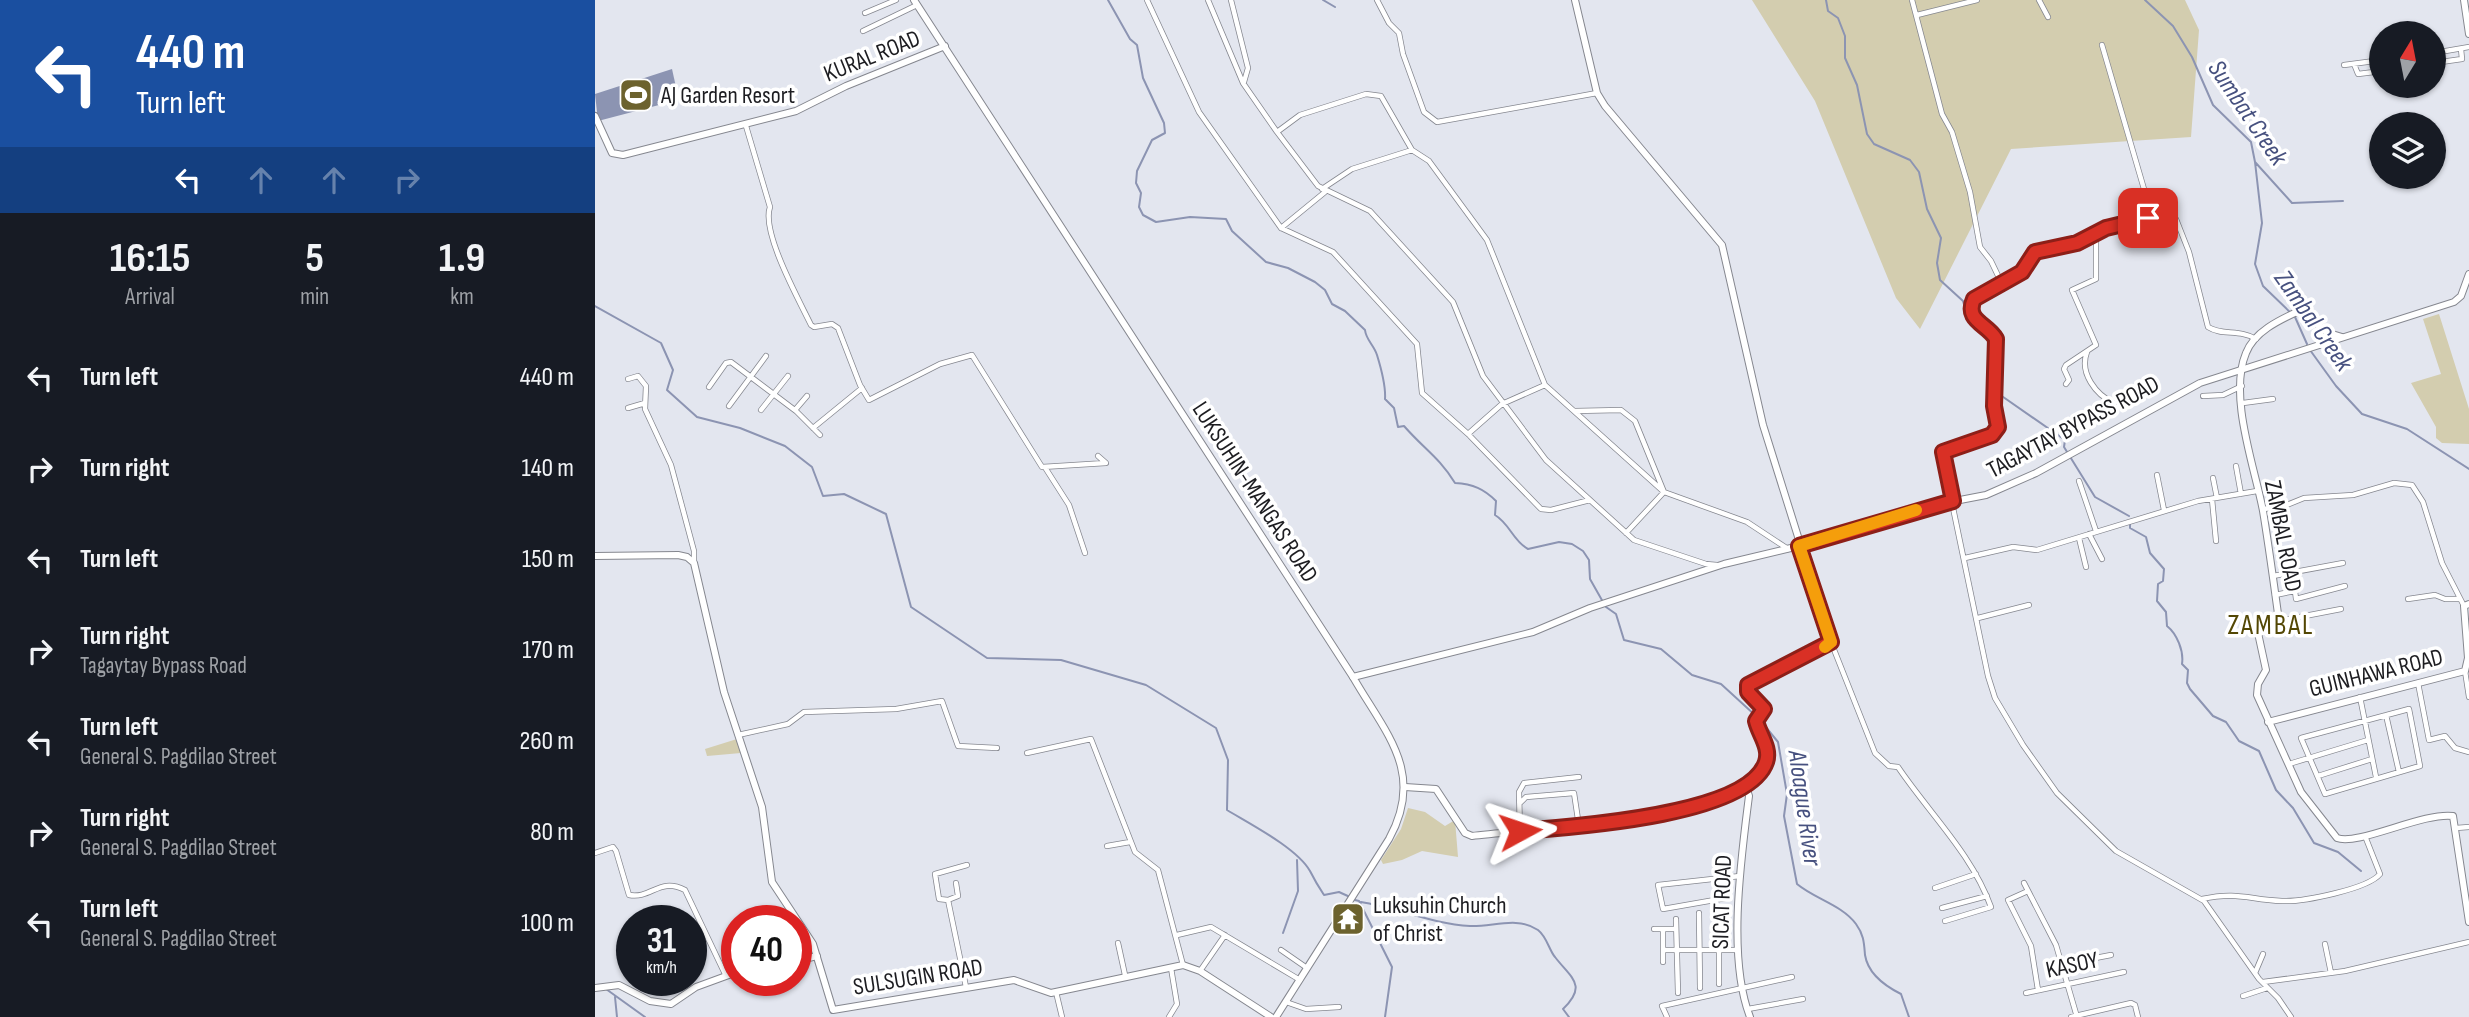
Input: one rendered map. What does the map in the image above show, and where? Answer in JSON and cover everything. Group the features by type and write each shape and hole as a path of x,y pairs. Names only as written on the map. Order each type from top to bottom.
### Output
{"street":[{"path":"865,13 896,0"},
{"path":"1147,0 1199,112 1280,228 1333,252 1412,338 1417,348 1422,393 1468,433 1543,510 1591,500"},
{"path":"1208,0 1244,83 1277,132 1324,191 1370,211 1453,302 1483,376 1546,460 1626,533 1641,543 1706,564 1724,564"},
{"path":"1231,0 1248,68 1244,83"},
{"path":"1377,0 1389,23 1399,33 1403,54 1424,111 1437,122 1447,123 1496,109 1597,93"},
{"path":"1575,0 1597,93 1722,245 1763,425 1799,546 1831,642 1875,753 1889,766 1898,766 1976,874 1987,896 1991,907 1945,921"},
{"path":"1912,0 1944,120 1952,132 1971,192 1980,247 1991,261 2002,284"},
{"path":"1917,15 1977,0"},
{"path":"2039,0 2048,17"},
{"path":"2464,0 2469,34"},
{"path":"863,31 916,2"},
{"name":"LUKSUHIN-MANGAS ROAD","path":"916,2 1353,677 1393,741 1400,759 1405,787 1396,826 1286,1002 1273,1017"},
{"path":"2102,45 2144,189 2148,218"},
{"name":"KURAL ROAD","path":"595,116 615,155 746,126 806,108 833,92 945,46"},
{"path":"2447,51 2469,47"},
{"path":"2447,61 2462,59 2461,49"},
{"path":"2344,65 2369,62"},
{"path":"2354,64 2358,74 2369,73"},
{"path":"1277,132 1300,115 1375,94 1381,96 1412,150 1429,161 1487,240 1545,385 1664,492 1747,522 1788,549"},
{"path":"746,126 770,207 768,217 782,262 811,325 814,327 832,324 838,328 862,388 872,400 940,364 972,355 1042,467 1047,469 1106,463 1098,456"},
{"path":"1280,228 1352,169 1412,150"},
{"path":"2291,1017 2281,1000 2255,974 2201,899 2116,851 2057,793 2023,745 1995,698 1988,676 1943,452 1997,430 1994,395 1995,335 1974,318 1971,306 1974,299 2024,271 2035,252 2077,243 2095,232 2148,218 2176,219 2210,329 2242,331 2256,339 2292,314 2301,311 2334,335 2348,336"},
{"path":"2066,384 2069,380 2065,367 2096,344 2072,289 2096,279 2095,232"},
{"path":"2460,298 2469,274"},
{"path":"2460,298 2469,294"},
{"name":"TAGAYTAY BYPASS ROAD","path":"1353,677 1533,632 1590,608 1724,564 1788,549 1996,491 2196,384 2451,304 2460,298"},
{"name":"ZAMBAL ROAD","path":"2256,339 2246,353 2242,386 2246,449 2263,509 2279,621 2258,632 2266,670 2258,684 2257,695 2268,722 2301,792 2334,836 2343,841 2382,829 2447,815 2454,818 2456,828"},
{"path":"2087,352 2084,361 2088,378 2102,397 2114,403"},
{"path":"729,406 766,356"},
{"path":"709,387 728,361 795,410 820,435"},
{"path":"628,379 638,376 646,386 645,408 671,464 694,551 694,563"},
{"path":"761,410 788,376"},
{"path":"1468,433 1502,404 1545,385"},
{"path":"2203,396 2223,395 2242,386"},
{"path":"813,428 862,388"},
{"path":"795,410 807,396"},
{"path":"2243,403 2273,399"},
{"path":"628,408 645,402"},
{"path":"1574,411 1625,411 1635,421 1664,492"},
{"path":"2236,466 2241,494"},
{"path":"1047,469 1069,505 1085,553"},
{"path":"2157,475 2164,510"},
{"path":"2213,478 2216,541"},
{"path":"2079,481 2096,531"},
{"path":"2263,509 2281,507 2304,498 2353,495 2394,483 2412,485 2423,502 2437,549 2459,599 2466,605"},
{"path":"1965,558 2013,547 2033,551 2164,510 2257,491"},
{"path":"1626,533 1664,492"},
{"path":"2089,534 2102,559"},
{"path":"2079,538 2086,567"},
{"path":"595,556 678,555 687,556 694,563"},
{"name":"SULSUGIN ROAD","path":"694,563 724,692 762,807 772,882 800,921 817,956 827,1000 833,1010 1014,980 1022,981 1045,993 1056,992"},
{"path":"2272,576 2343,563"},
{"path":"2275,594 2295,591 2296,599 2345,586"},
{"path":"2409,599 2435,595 2449,600 2459,599"},
{"path":"1978,618 2029,605"},
{"name":"GUINHAWA ROAD","path":"2268,722 2465,671 2468,659 2466,605"},
{"path":"2279,621 2341,609"},
{"path":"1405,787 1438,791 1468,835 1579,826 1665,813 1746,787 1763,768 1767,756 1756,721 1764,711 1763,705 1748,692 1748,685 1831,642"},
{"path":"2465,671 2469,697"},
{"path":"2418,682 2429,740 2445,736 2455,748 2469,752"},
{"path":"2359,697 2376,777"},
{"path":"738,735 787,724 804,712 896,709 942,701 958,746 997,748"},
{"path":"2409,709 2420,766 2325,794 2301,738 2386,715 2409,709"},
{"path":"2386,715 2399,772"},
{"path":"1027,753 1091,738 1130,842 1139,857 1158,870 1183,965"},
{"path":"2289,764 2368,740"},
{"path":"2318,776 2372,759"},
{"path":"1520,831 1520,787 1528,780 1579,777"},
{"name":"SICAT ROAD","path":"1746,787 1749,796 1740,876 1739,950 1741,987 1750,1017"},
{"path":"1519,803 1526,797 1574,793 1579,826"},
{"path":"2469,827 2456,828 2469,922"},
{"path":"2201,899 2230,893 2272,901 2299,901 2361,884 2380,874 2365,836"},
{"path":"1107,846 1130,842"},
{"path":"595,853 613,847 629,895 635,896 666,884 685,890 721,966"},
{"path":"956,883 958,896 939,900 935,874 967,865"},
{"path":"1934,888 1976,874"},
{"path":"1724,877 1726,898 1663,909 1658,884 1724,877 1740,876"},
{"path":"2024,883 2064,964 2075,1017 2134,1004 2138,1017"},
{"path":"2028,891 2008,900 2031,946 2038,989"},
{"path":"1942,908 1987,896"},
{"path":"948,900 966,988"},
{"path":"1719,909 1719,984"},
{"path":"1699,914 1700,988"},
{"path":"1676,919 1678,993"},
{"path":"1177,935 1211,927 1300,980"},
{"path":"1654,929 1676,929"},
{"path":"1663,929 1663,962"},
{"path":"1200,971 1225,935"},
{"path":"1118,943 1125,975"},
{"path":"2262,982 2331,973 2469,943"},
{"path":"2325,944 2331,973"},
{"path":"1281,950 1307,968"},
{"path":"1663,950 1739,950"},
{"path":"2255,974 2263,954"},
{"path":"2064,964 2111,955"},
{"path":"812,957 817,956"},
{"path":"1062,1017 1056,992 1125,975 1183,965 1200,971 1273,1017"},
{"path":"1169,1017 1177,1004 1171,967"},
{"name":"KASOY","path":"2026,993 2124,972"},
{"path":"599,988 619,985 650,1001 671,1004 696,987 721,976"},
{"path":"1667,1017 1663,1006 1792,977"},
{"path":"2243,996 2267,988"},
{"path":"1747,1009 1803,999"},
{"path":"1286,1002 1306,1009 1339,1007"},
{"path":"2105,1009 2108,1017"},
{"path":"827,1017 833,1010"}],"shaded area":[{"path":"1752,0 2185,0 2199,30 2191,137 2011,149 1920,329 1896,298 1815,101"},
{"path":"2439,314 2469,409 2469,444 2442,443 2436,438 2436,427 2411,383 2441,374 2423,319"},
{"path":"737,739 741,753 707,756 705,749"},
{"path":"1408,808 1425,812 1445,826 1455,820 1458,857 1422,851 1402,860 1383,864 1381,860 1401,829"}],"water":[{"name":"AJ Garden Resort","path":"672,69 678,96 659,105 598,121 595,94"}],"waterway":[{"name":"Aloague River","path":"1108,0 1130,39 1137,45 1143,78 1164,123 1165,133 1152,140 1137,171 1136,183 1141,193 1139,207 1143,215 1156,222 1190,217 1226,219 1232,231 1266,262 1288,268 1325,290 1332,304 1345,311 1365,330 1377,355 1385,399 1394,408 1398,427 1404,426 1455,483 1478,488 1496,501 1495,515 1523,546 1528,549 1559,542 1572,544 1583,551 1589,560 1590,579 1603,602"},
{"path":"1323,0 1335,7"},
{"path":"1826,0 1828,11 1838,18 1845,36 1845,58 1857,85 1867,134 1874,144 1910,160 1919,172 1927,209 1941,238 1937,263 1940,280 1963,301 1968,318 1990,339 1989,386 1992,388"},
{"name":"Sumbat Creek","path":"2145,0 2173,26 2192,57 2213,105 2251,142 2255,162 2292,203 2343,201"},
{"name":"Zambal Creek","path":"2255,162 2262,223 2255,264 2263,286 2295,317 2307,344"},
{"path":"595,306 661,343 673,370 667,390 697,417 740,428 785,446 812,467 823,496 844,494 886,514 911,607 987,658 1061,660 1146,685 1216,728 1228,760 1227,810 1295,854 1304,862 1324,895 1339,892 1350,897"},
{"name":"Zambal Creek","path":"2310,350 2336,386 2362,414 2407,429 2469,469"},
{"path":"1996,392 2065,440 2064,447 2095,497 2129,516"},
{"path":"2130,523 2130,528 2146,537 2150,553 2164,569 2163,581 2158,584 2157,601 2166,612 2167,626 2179,643 2182,664 2188,670 2187,683 2190,689 2213,716 2226,722 2239,741 2259,751 2276,790 2293,808 2314,843 2338,852 2361,871"},
{"name":"Aloague River","path":"1606,607 1616,614 1624,640 1661,649 1692,675 1721,684 1756,716"},
{"name":"Aloague River","path":"1760,720 1778,742 1787,794 1784,816 1797,884 1836,907 1856,924 1862,935 1865,955 1873,974 1901,994 1909,1017"},
{"path":"1283,933 1298,891 1297,860"},
{"path":"1355,900 1359,901 1392,967 1385,1017"},
{"path":"1361,902 1456,925 1513,923 1538,930 1574,982 1575,994 1563,1009 1569,1017"},
{"path":"606,989 645,1017"},
{"path":"615,997 617,1017"}],"slow traffic":[{"path":"1825,647 1831,642 1799,546 1916,510"}],"place":[{"name":"AJ Garden Resort","path":"636,95"},
{"name":"Luksuhin Church of Christ","path":"1348,919"}],"district":[{"name":"ZAMBAL","path":"2271,625"}],"route":[{"path":"1520,831 1653,816 1746,787 1763,768 1767,756 1756,721 1764,711 1763,705 1752,698 1748,685 1831,642 1799,546 1927,506 1953,501 1946,478 1943,452 1992,435 1998,427 1994,411 1996,339 1971,313 1974,299 2022,272 2031,254 2037,251 2070,246 2106,228 2148,218"}]}
